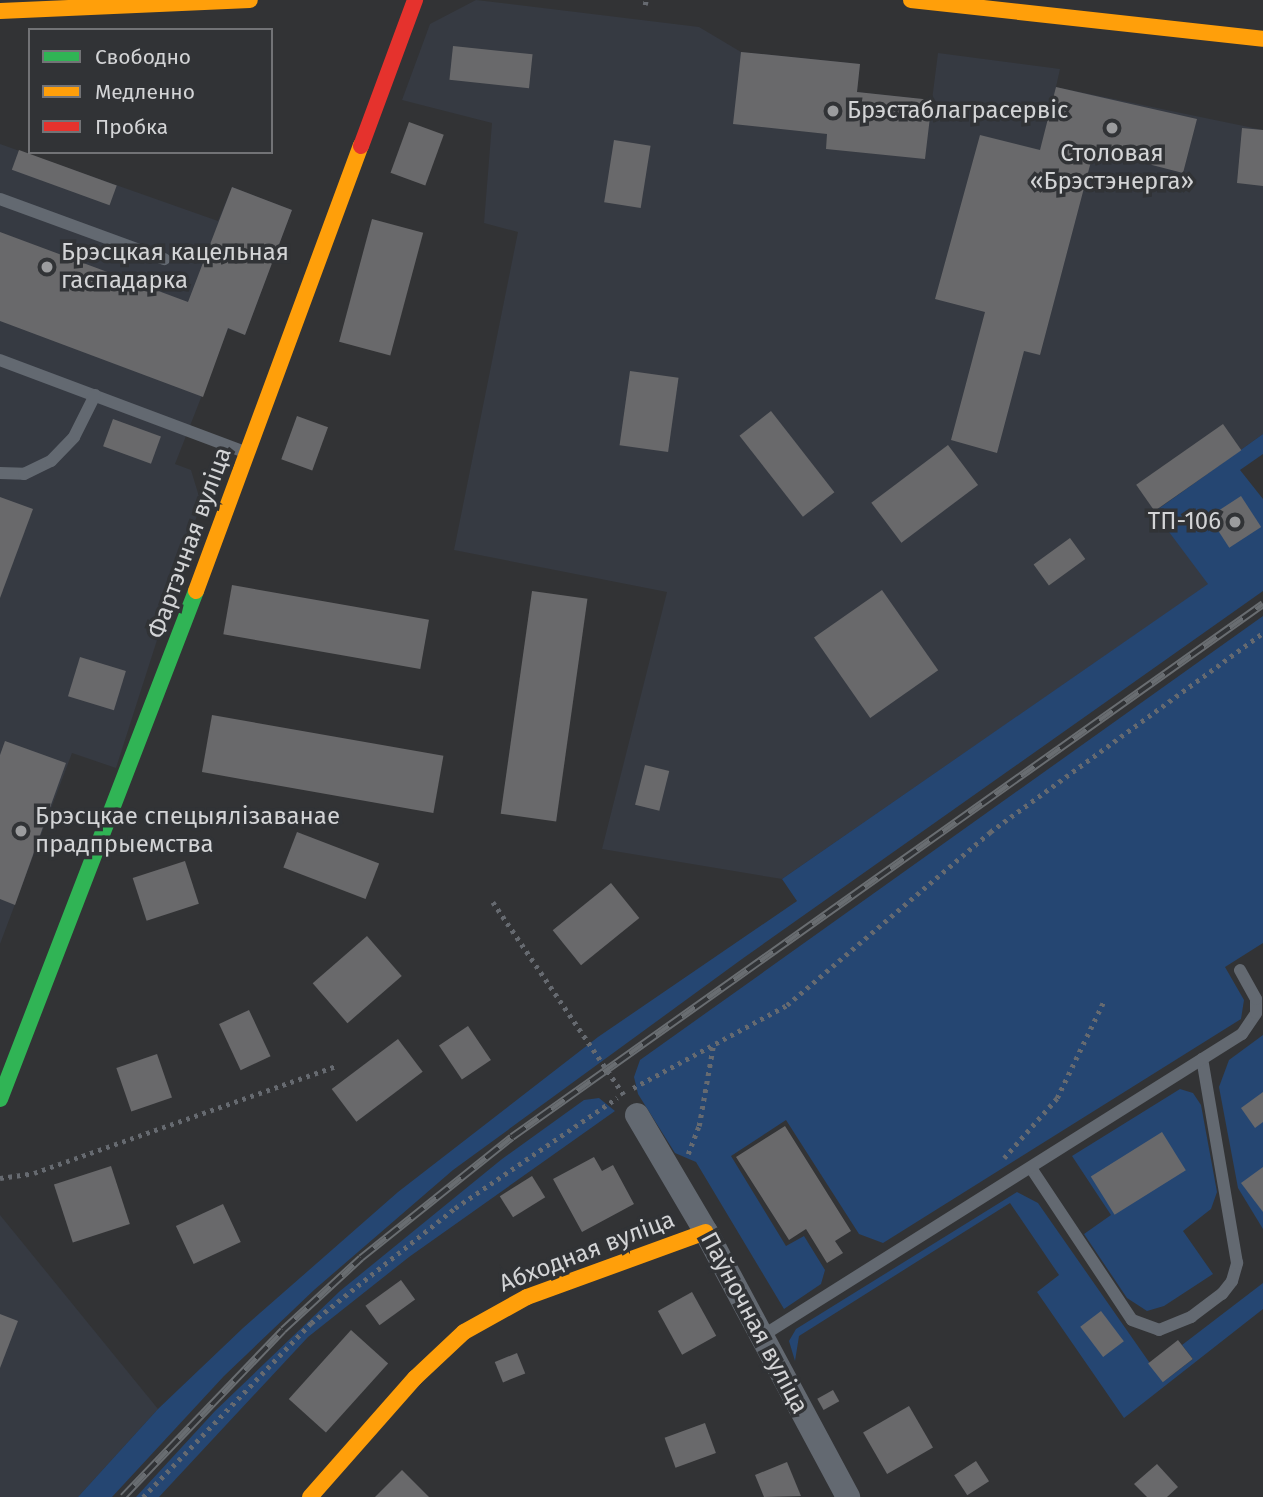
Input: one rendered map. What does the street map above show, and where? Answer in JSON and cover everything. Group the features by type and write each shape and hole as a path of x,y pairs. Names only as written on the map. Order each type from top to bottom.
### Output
{"street":[{"path":"0,11 250,0"},
{"name":"Фартэчная вуліца","path":"0,1099 247,454 415,0"},
{"path":"911,0 1263,39"},
{"name":"Паўночная вуліца","path":"637,1115 706,1232 848,1497"},
{"name":"Абходная вуліца","path":"310,1497 415,1378 474,1325 527,1297 706,1232"}],"lane":[{"path":"0,200 164,259"},
{"path":"0,360 247,454"},
{"path":"0,473 24,474 51,461 74,437 95,395"},
{"path":"761,1336 1031,1168 1252,1024 1256,999 1240,970"},
{"path":"1031,1168 1132,1320 1158,1330 1191,1317 1222,1294 1232,1281 1237,1263 1202,1059"}],"path":[{"path":"143,1497 301,1333 376,1269 537,1149 623,1093 758,1025 807,990 990,832 1263,633"},
{"path":"493,902 637,1115"},
{"path":"997,1166 1057,1098 1103,1003"},
{"path":"673,1176 694,1141 714,1046"},
{"path":"0,1178 34,1173 336,1066"}],"shaded area":[{"path":"476,0 699,27 741,52 860,64 857,92 932,100 938,53 1060,69 1056,87 1263,130 1263,434 1154,512 1209,584 782,879 602,849 667,592 454,550 518,232 484,223 492,123 402,100 430,24"},
{"name":"Брэсцкая кацельная гаспадарка","path":"0,144 218,221 232,187 292,210 245,335 228,329 175,464 191,470 201,503 116,768 72,753 0,944"},
{"path":"1263,434 1263,454 1240,470 1263,499 1263,591 742,959 453,1170 314,1290 224,1376 112,1497 78,1497 158,1409 243,1328 398,1192 598,1037 797,901 782,879 1208,584 1154,512"},
{"path":"1263,616 1263,943 1225,967 1244,1000 1241,1019 883,1243 859,1234 786,1120 731,1156 786,1246 804,1236 825,1270 821,1284 784,1309 696,1162 675,1153 638,1094 634,1077 640,1060"},
{"path":"1263,1035 1263,1229 1238,1188 1219,1087 1229,1060"},
{"path":"1180,1089 1193,1093 1201,1105 1217,1192 1211,1209 1183,1231 1213,1274 1164,1306 1147,1311 1127,1298 1084,1234 1111,1215 1072,1156"},
{"path":"599,1098 615,1111 409,1257 308,1337 159,1497 136,1497 215,1411 340,1291 502,1159 584,1100"},
{"path":"1017,1192 1038,1203 1163,1382 1193,1359 1182,1345 1263,1283 1263,1309 1124,1418 1037,1292 1059,1275 1010,1203 799,1336 795,1361 789,1341 796,1329"},
{"path":"0,1215 158,1409 78,1497 0,1497"}],"building":[{"path":"453,46 533,54 529,88 449,80"},
{"name":"Брэстаблаграсервіс","path":"741,52 860,64 857,92 932,100 925,159 826,149 827,134 733,124"},
{"path":"1056,87 1197,119 1183,173 1094,150 1040,355 1024,351 997,453 951,440 985,312 935,299 980,135 1040,150"},
{"path":"409,122 444,135 425,185 391,173"},
{"path":"1242,128 1263,130 1263,186 1237,183"},
{"path":"614,140 651,146 641,208 604,202"},
{"path":"19,150 117,186 110,205 12,170"},
{"name":"Брэсцкая кацельная гаспадарка","path":"232,187 292,210 245,335 228,328 203,397 0,321 0,232 188,302"},
{"path":"372,219 423,233 390,355 339,342"},
{"path":"630,371 679,378 668,452 620,445"},
{"path":"771,411 834,492 803,517 739,436"},
{"path":"297,416 328,427 312,471 281,459"},
{"path":"113,419 161,436 151,464 103,446"},
{"path":"1223,424 1241,450 1155,511 1136,485"},
{"path":"948,445 978,485 901,543 871,503"},
{"name":"ТП-106","path":"1241,496 1261,527 1229,548 1209,517"},
{"path":"0,497 33,509 0,598"},
{"path":"1070,538 1085,559 1049,585 1034,564"},
{"path":"232,585 429,620 420,669 223,634"},
{"path":"882,590 938,670 870,718 814,638"},
{"path":"532,591 587,599 556,822 501,814"},
{"path":"80,657 126,671 114,710 68,696"},
{"path":"212,715 443,756 433,813 202,772"},
{"name":"Брэсцкае спецыялізаванае прадпрыемства","path":"5,741 66,763 15,905 0,899 0,755"},
{"path":"645,765 669,771 659,811 635,805"},
{"path":"297,832 379,864 366,899 283,867"},
{"path":"185,861 199,904 147,921 133,878"},
{"path":"611,883 639,918 581,965 553,930"},
{"path":"367,936 402,976 347,1023 313,983"},
{"path":"249,1010 271,1056 241,1070 219,1024"},
{"path":"468,1026 491,1060 462,1080 439,1046"},
{"path":"398,1039 423,1072 356,1122 332,1089"},
{"path":"157,1054 172,1097 131,1111 116,1068"},
{"path":"1263,1092 1263,1122 1255,1128 1241,1108"},
{"path":"785,1126 851,1231 835,1241 843,1253 827,1263 806,1229 789,1240 736,1157"},
{"path":"1162,1132 1186,1170 1115,1215 1091,1177"},
{"path":"594,1157 602,1171 613,1165 634,1204 582,1232 553,1179"},
{"path":"111,1166 130,1224 73,1243 54,1185"},
{"path":"1263,1167 1263,1212 1241,1183"},
{"path":"532,1176 545,1197 513,1217 500,1196"},
{"path":"223,1204 241,1242 194,1264 176,1226"},
{"path":"401,1280 415,1299 380,1325 365,1306"},
{"path":"692,1292 716,1336 682,1355 658,1311"},
{"path":"1101,1311 1124,1341 1103,1357 1080,1327"},
{"path":"0,1314 18,1321 0,1368"},
{"path":"351,1330 388,1363 326,1433 289,1399"},
{"path":"1178,1340 1193,1359 1163,1382 1148,1363"},
{"path":"517,1353 525,1373 503,1382 495,1362"},
{"path":"833,1390 839,1401 824,1410 817,1399"},
{"path":"909,1406 933,1448 887,1474 863,1432"},
{"path":"705,1423 716,1453 676,1468 665,1438"},
{"path":"976,1461 989,1481 967,1495 954,1475"},
{"path":"787,1462 801,1496 764,1497 755,1475"},
{"path":"1157,1464 1178,1487 1167,1497 1147,1497 1134,1484"},
{"path":"402,1470 429,1497 375,1497"}],"railway":[{"path":"123,1497 283,1330 361,1258 512,1137 1263,604"}],"traffic: fast":[{"path":"0,1099 196,591"}],"traffic: slow":[{"path":"0,11 250,0"},
{"path":"911,0 1263,39"},
{"path":"196,591 361,146"},
{"path":"310,1497 415,1378 464,1332 527,1297 706,1232"}],"traffic: jam":[{"path":"361,146 415,0"}],"place":[{"name":"Брэстаблаграсервіс","path":"833,111"},
{"name":"Столовая «Брэстэнерга»","path":"1112,128"},
{"name":"Брэсцкая кацельная гаспадарка","path":"47,267"},
{"name":"ТП-106","path":"1235,522"},
{"name":"Брэсцкае спецыялізаванае прадпрыемства","path":"21,831"}]}
